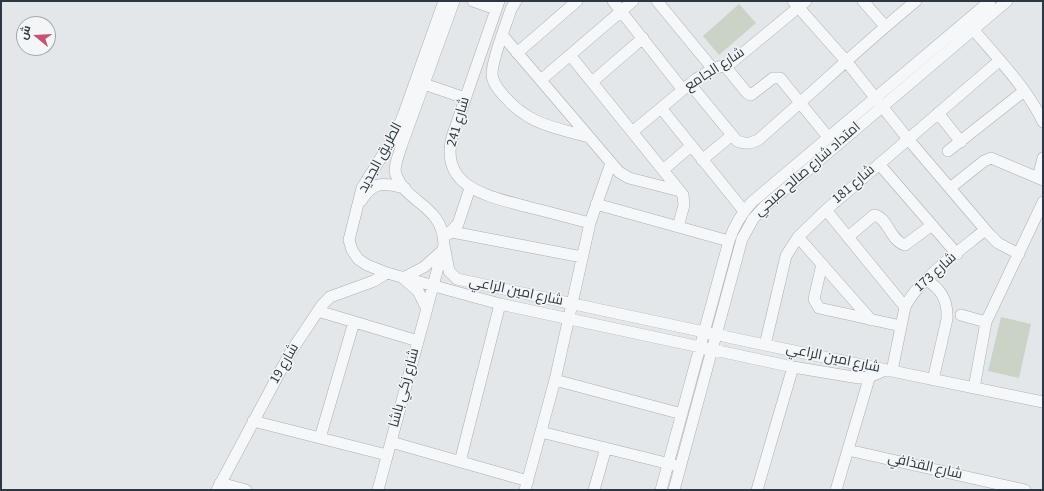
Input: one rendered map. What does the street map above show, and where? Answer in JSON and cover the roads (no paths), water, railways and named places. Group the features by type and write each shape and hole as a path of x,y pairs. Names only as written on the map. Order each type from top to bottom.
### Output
{"street":[{"name":"الطريق الجديد","path":"433,286 387,273 367,265 358,259 352,250 350,240 355,212 362,188 394,137 403,116 444,1"},
{"name":"الطريق الجديد","path":"446,241 438,220 405,188 396,175 395,169 401,148 454,1"},
{"path":"473,1 497,5"},
{"path":"516,1 511,9 492,75 497,87 515,108 534,121 589,137"},
{"path":"517,53 577,1"},
{"path":"613,1 686,87 737,141 744,144 758,140 885,26 916,1"},
{"path":"541,80 633,1"},
{"path":"657,1 713,69"},
{"path":"863,1 885,26"},
{"name":"امتداد شارع صالح صبحي","path":"661,490 729,241 735,225 744,211 752,202 874,97 990,1"},
{"name":"امتداد شارع صالح صبحي","path":"674,490 742,238 752,219 764,207 1006,1"},
{"path":"799,3 908,139 985,230 998,242 1019,254"},
{"name":"شارع الجامع","path":"632,132 686,87 713,69 725,66 799,3"},
{"name":"شارع 241","path":"497,5 452,137 450,154 454,170 470,188 486,196 590,223"},
{"path":"973,29 1024,91 1038,111 1043,122"},
{"path":"503,36 619,172 629,178 680,191"},
{"path":"592,82 643,38"},
{"path":"570,55 683,195 684,205 678,227"},
{"name":"شارع 181","path":"765,345 786,256 798,237 826,210 999,61"},
{"path":"725,66 749,95 753,95 773,78 778,77 828,137"},
{"path":"424,84 465,98"},
{"path":"948,151 1024,91"},
{"path":"661,108 744,211"},
{"path":"938,113 961,142"},
{"path":"702,160 732,135"},
{"path":"663,170 691,146"},
{"path":"950,188 984,161 991,158 1040,179 1043,158"},
{"path":"391,442 460,462 526,486 555,380 590,223 611,163"},
{"path":"879,164 957,254"},
{"path":"355,212 371,188 378,184 387,184 405,188"},
{"path":"427,309 418,291 403,278 424,267 446,241 458,224 470,188"},
{"path":"974,388 986,322 1043,202"},
{"path":"596,204 729,241"},
{"path":"826,210 905,307"},
{"path":"848,237 874,215 880,217 899,243 905,245 932,225"},
{"name":"شارع 173","path":"889,371 905,307 914,291 985,230"},
{"path":"798,237 871,320"},
{"path":"446,241 582,257"},
{"path":"433,286 446,241"},
{"name":"شارع امين الراعي","path":"446,241 449,271 457,279 765,345 870,372"},
{"path":"822,264 814,294 815,304 824,309 901,326"},
{"name":"شارع 19","path":"219,486 290,353 318,311 330,297 374,281 387,273"},
{"path":"926,280 941,292 948,310 933,380"},
{"name":"شارع امين الراعي","path":"433,286 500,304 793,367 847,376 870,372 889,371"},
{"name":"شارع زكي باشا","path":"378,490 433,286"},
{"path":"460,462 500,304"},
{"path":"318,311 418,341"},
{"path":"961,315 986,322"},
{"path":"320,438 354,322"},
{"path":"757,490 793,367"},
{"path":"889,371 1043,402"},
{"path":"836,490 870,372"},
{"path":"555,380 682,414"},
{"path":"253,421 387,455"},
{"path":"541,432 680,467"},
{"path":"594,490 606,448"},
{"name":"شارع القذافي","path":"848,450 1025,490"},
{"path":"219,486 246,490"}]}
